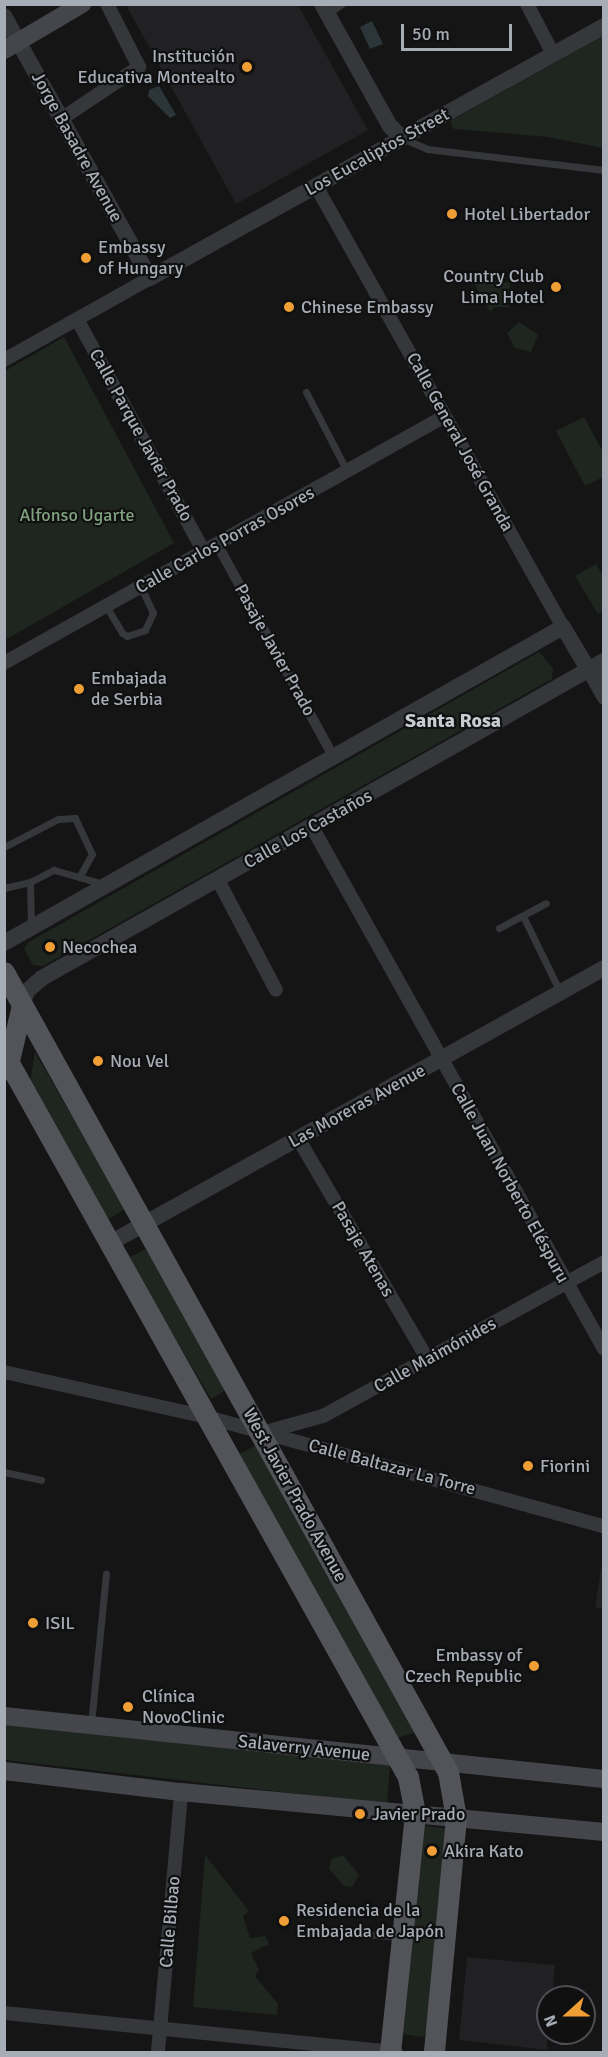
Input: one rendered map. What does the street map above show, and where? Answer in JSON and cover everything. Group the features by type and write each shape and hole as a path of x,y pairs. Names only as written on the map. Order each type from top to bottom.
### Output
{"main road":[{"path":"12,46 82,4"},
{"name":"West Javier Prado Avenue","path":"4,972 445,1763 454,1791 456,1818 435,2052"},
{"path":"6,1064 22,1005"},
{"name":"West Javier Prado Avenue","path":"6,1064 110,1243 399,1758 411,1786 415,1814"},
{"name":"Salaverry Avenue","path":"4,1716 603,1779"},
{"path":"4,1771 181,1792 603,1832"},
{"path":"390,2052 415,1814"}],"street":[{"path":"61,119 139,67 107,4"},
{"path":"527,4 554,54"},
{"path":"324,9 387,120 402,138"},
{"name":"Jorge Basadre Avenue","path":"4,16 12,46 61,119 150,278"},
{"name":"Los Eucaliptos Street","path":"150,278 603,26"},
{"name":"Calle General José Granda","path":"316,186 563,627 596,672 603,698"},
{"path":"4,360 150,278"},
{"name":"Calle Parque Javier Prado","path":"77,319 204,552"},
{"name":"Calle Carlos Porras Osores","path":"4,663 445,416"},
{"name":"Pasaje Javier Prado","path":"217,544 333,756"},
{"path":"4,943 563,627"},
{"name":"Calle Los Castaños","path":"22,1005 27,991 42,978 596,672 603,661"},
{"name":"Calle Juan Norberto Eléspuru","path":"312,827 603,1349"},
{"path":"218,880 276,990"},
{"name":"Las Moreras Avenue","path":"110,1243 299,1140 603,968"},
{"name":"Pasaje Atenas","path":"299,1140 427,1358"},
{"name":"Calle Maimónides","path":"260,1433 323,1416 603,1262"},
{"name":"Calle Baltazar La Torre","path":"4,1372 207,1417 603,1526"},
{"name":"Calle Bilbao","path":"158,2052 181,1792"},
{"path":"4,2013 397,2052"}],"lane":[{"path":"324,9 342,4"},
{"path":"402,138 427,149 603,170"},
{"path":"306,392 347,471"},
{"path":"106,606 122,633 127,636 145,630 153,613 141,587"},
{"path":"4,847 58,819 75,818 92,854 79,877"},
{"path":"4,888 30,882 54,870 106,885"},
{"path":"30,882 31,928"},
{"path":"499,928 546,903"},
{"path":"523,916 560,992"},
{"path":"4,1472 41,1480"},
{"path":"91,1726 105,1574"},
{"path":"342,1932 402,1938"}],"shaded area":[{"name":"Institución Educativa Montealto","path":"126,5 298,5 368,130 236,204"},
{"path":"372,21 383,44 370,49 360,27"},
{"path":"159,86 176,115 170,118 148,96 149,90"},
{"path":"603,1556 603,1609 595,1607"},
{"path":"467,1957 555,1965 553,1985 536,1985 536,2045 547,2045 547,2050 459,2040"}],"green space":[{"path":"603,36 603,148 548,137 454,129 450,121"},
{"path":"479,278 510,283 509,307 495,307 490,312 473,281"},
{"path":"519,322 538,335 531,352 515,348 507,333"},
{"name":"Alfonso Ugarte","path":"64,337 174,543 5,640 5,371"},
{"path":"584,417 604,454 603,477 585,486 556,431"},
{"path":"596,564 604,577 603,610 598,614 575,576"},
{"path":"539,652 553,668 552,679 43,966 33,965 24,948 29,942"},
{"path":"35,1052 125,1209 104,1222 30,1082"},
{"path":"146,1249 229,1388 211,1399 128,1258"},
{"path":"257,1445 417,1732 397,1738 239,1454"},
{"path":"5,1723 390,1765 387,1804 5,1760"},
{"path":"417,1825 449,1829 431,2030 422,2037 403,2034 398,2027"},
{"path":"205,1855 249,1911 243,1916 250,1938 265,1936 269,1944 251,1953 259,1970 255,1976 278,2004 277,2015 193,2007"},
{"path":"343,1855 359,1875 352,1887 344,1886 329,1869 331,1859"}],"place":[{"name":"Institución Educativa Montealto","path":"247,67"},
{"name":"Hotel Libertador","path":"452,214"},
{"name":"Embassy of Hungary","path":"86,258"},
{"name":"Country Club Lima Hotel","path":"556,287"},
{"name":"Chinese Embassy","path":"289,307"},
{"name":"Embajada de Serbia","path":"79,689"},
{"name":"Necochea","path":"50,947"},
{"name":"Nou Vel","path":"98,1061"},
{"name":"Fiorini","path":"528,1466"},
{"name":"ISIL","path":"33,1623"},
{"name":"Embassy of Czech Republic","path":"534,1666"},
{"name":"Clínica NovoClinic","path":"128,1707"},
{"name":"Javier Prado","path":"360,1814"},
{"name":"Akira Kato","path":"432,1851"},
{"name":"Residencia de la Embajada de Japón","path":"284,1921"}],"district":[{"name":"Santa Rosa","path":"453,720"}]}
